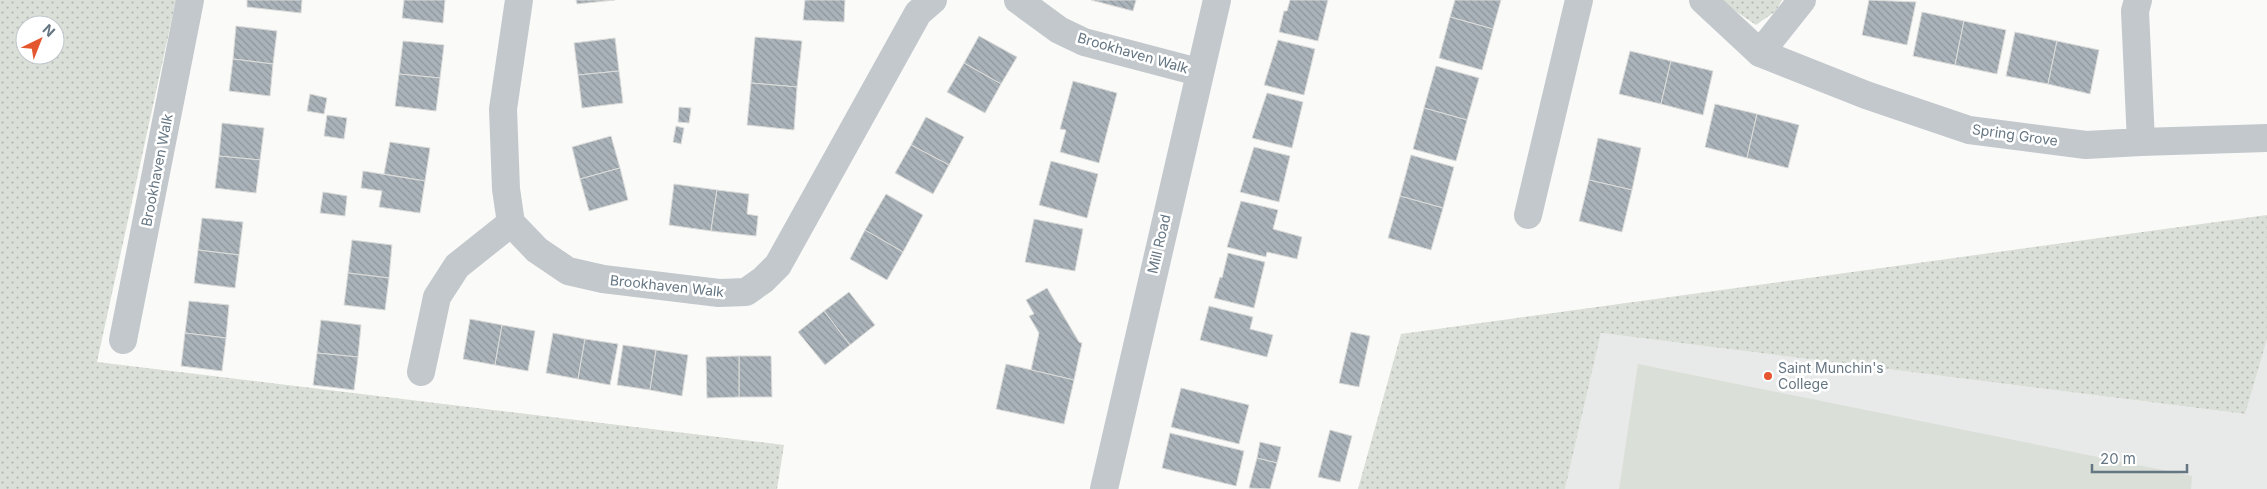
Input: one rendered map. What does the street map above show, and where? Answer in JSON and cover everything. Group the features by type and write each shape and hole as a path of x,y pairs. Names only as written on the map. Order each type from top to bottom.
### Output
{"street":[{"name":"Brookhaven Walk","path":"123,340 190,0"},
{"path":"421,372 436,297 457,266 511,222 506,189 503,108 519,0"},
{"name":"Brookhaven Walk","path":"511,222 537,250 568,271 602,279 710,292 746,292 763,280 778,265 918,13 932,0"},
{"name":"Brookhaven Walk","path":"1018,0 1059,30 1084,42 1198,72"},
{"name":"Mill Road","path":"1104,489 1198,72 1217,0"},
{"path":"1528,215 1579,0"},
{"name":"Spring Grove","path":"1703,0 1760,53 1866,95 1969,130 2086,145 2267,138"},
{"path":"1760,53 1802,0"},
{"path":"2138,0 2135,11 2141,142"}],"shaded area":[{"path":"0,0 176,0 97,362 784,445 777,489 0,489"},
{"path":"1719,0 1782,0 1776,11 1756,25"},
{"path":"2267,215 2267,339 2245,414 1601,333 1565,489 1358,489 1401,334"},
{"name":"Saint Munchin's College","path":"1601,333 2244,414 2267,339 2267,489 1565,489"},
{"path":"1638,364 2192,476 2191,489 1619,489"}],"building":[{"path":"247,0 302,0 301,13 247,7"},
{"path":"404,0 445,0 443,23 402,18"},
{"path":"576,0 615,0 577,4"},
{"path":"805,0 845,0 844,22 803,20"},
{"path":"1091,0 1136,0 1133,11"},
{"path":"1290,0 1328,0 1318,41 1279,32 1284,11 1287,11"},
{"path":"1455,0 1501,0 1493,29 1450,17"},
{"path":"1869,0 1916,2 1907,45 1862,35"},
{"path":"1922,12 1964,21 1955,65 1913,56"},
{"path":"1450,17 1493,29 1482,70 1439,58"},
{"path":"1964,21 2006,30 1997,74 1955,65"},
{"path":"236,26 277,31 273,64 233,59"},
{"path":"2015,32 2057,41 2048,84 2006,76"},
{"path":"979,36 1017,57 1001,84 964,63"},
{"path":"755,37 802,41 797,87 751,83"},
{"path":"615,38 619,71 578,75 574,43"},
{"path":"1278,40 1315,49 1304,95 1264,85"},
{"path":"403,41 444,45 440,78 399,74"},
{"path":"2057,41 2099,50 2090,94 2048,84"},
{"path":"1630,51 1671,61 1661,104 1619,94"},
{"path":"233,59 273,64 270,96 229,91"},
{"path":"1671,61 1713,71 1703,115 1661,104"},
{"path":"964,63 1001,84 985,113 947,92"},
{"path":"1436,66 1479,78 1467,120 1424,108"},
{"path":"619,71 623,103 582,108 578,75"},
{"path":"399,74 440,78 436,111 395,106"},
{"path":"1073,81 1117,93 1099,163 1060,152 1066,130 1060,129"},
{"path":"751,83 797,87 794,130 747,125"},
{"path":"1267,93 1303,102 1292,148 1252,138"},
{"path":"310,94 327,98 324,114 307,111"},
{"path":"1715,104 1757,114 1747,158 1705,147"},
{"path":"679,107 691,108 689,123 678,122"},
{"path":"1424,108 1467,120 1456,161 1413,149"},
{"path":"1757,114 1799,125 1788,168 1747,158"},
{"path":"327,115 347,118 344,139 324,136"},
{"path":"926,117 964,137 949,165 911,145"},
{"path":"222,123 264,128 260,160 219,156"},
{"path":"676,126 684,128 681,144 673,142"},
{"path":"611,136 620,168 580,179 572,147"},
{"path":"1598,138 1641,148 1632,190 1589,180"},
{"path":"390,142 430,148 425,181 384,174"},
{"path":"911,145 949,165 933,194 895,173"},
{"path":"1254,147 1290,156 1279,202 1240,192"},
{"path":"1411,155 1454,167 1443,208 1400,196"},
{"path":"219,156 260,160 256,193 215,188"},
{"path":"1051,161 1098,174 1087,218 1039,205"},
{"path":"620,168 628,200 589,211 580,179"},
{"path":"363,171 425,181 420,213 379,207 382,191 361,188"},
{"path":"1589,180 1632,190 1622,232 1579,221"},
{"path":"674,184 717,190 711,231 669,225"},
{"path":"717,190 749,194 747,214 758,216 756,236 711,231"},
{"path":"323,192 347,196 345,216 320,213"},
{"path":"886,194 923,215 903,252 865,230"},
{"path":"1400,196 1443,208 1431,250 1388,238"},
{"path":"1241,201 1278,210 1273,229 1302,237 1297,259 1267,252 1266,257 1227,247"},
{"path":"202,218 243,222 239,255 198,250"},
{"path":"1034,219 1083,229 1075,271 1025,262"},
{"path":"865,230 903,252 887,280 850,259"},
{"path":"352,240 392,245 389,278 348,273"},
{"path":"198,250 239,255 235,288 194,283"},
{"path":"1228,253 1265,262 1254,308 1214,298 1220,277 1222,278"},
{"path":"348,273 389,278 385,310 344,305"},
{"path":"1047,288 1079,342 1082,343 1074,380 1031,370 1039,333 1029,316 1034,314 1026,300"},
{"path":"849,292 875,325 850,345 824,311"},
{"path":"189,301 229,305 226,338 185,333"},
{"path":"1209,306 1253,317 1250,329 1273,335 1267,357 1200,340"},
{"path":"824,311 850,345 825,365 798,332"},
{"path":"470,319 502,325 495,365 463,359"},
{"path":"321,320 361,325 358,357 317,353"},
{"path":"502,325 535,331 528,371 495,365"},
{"path":"1351,332 1370,336 1359,387 1339,383"},
{"path":"185,333 226,338 222,371 181,366"},
{"path":"553,333 585,339 578,379 546,373"},
{"path":"585,339 618,344 610,385 578,379"},
{"path":"623,345 656,350 650,390 617,385"},
{"path":"656,350 688,355 682,396 650,390"},
{"path":"317,353 358,357 354,390 313,385"},
{"path":"739,356 771,356 772,397 739,397"},
{"path":"739,356 739,397 707,398 706,357"},
{"path":"1006,364 1074,380 1064,424 996,409"},
{"path":"1181,388 1249,405 1239,444 1171,427"},
{"path":"1330,430 1352,436 1340,482 1318,477"},
{"path":"1170,433 1244,451 1236,486 1162,468"},
{"path":"1260,442 1281,447 1277,463 1257,458"},
{"path":"1257,458 1277,463 1270,489 1249,488"}],"place":[{"name":"Saint Munchin's College","path":"1768,376"}]}
